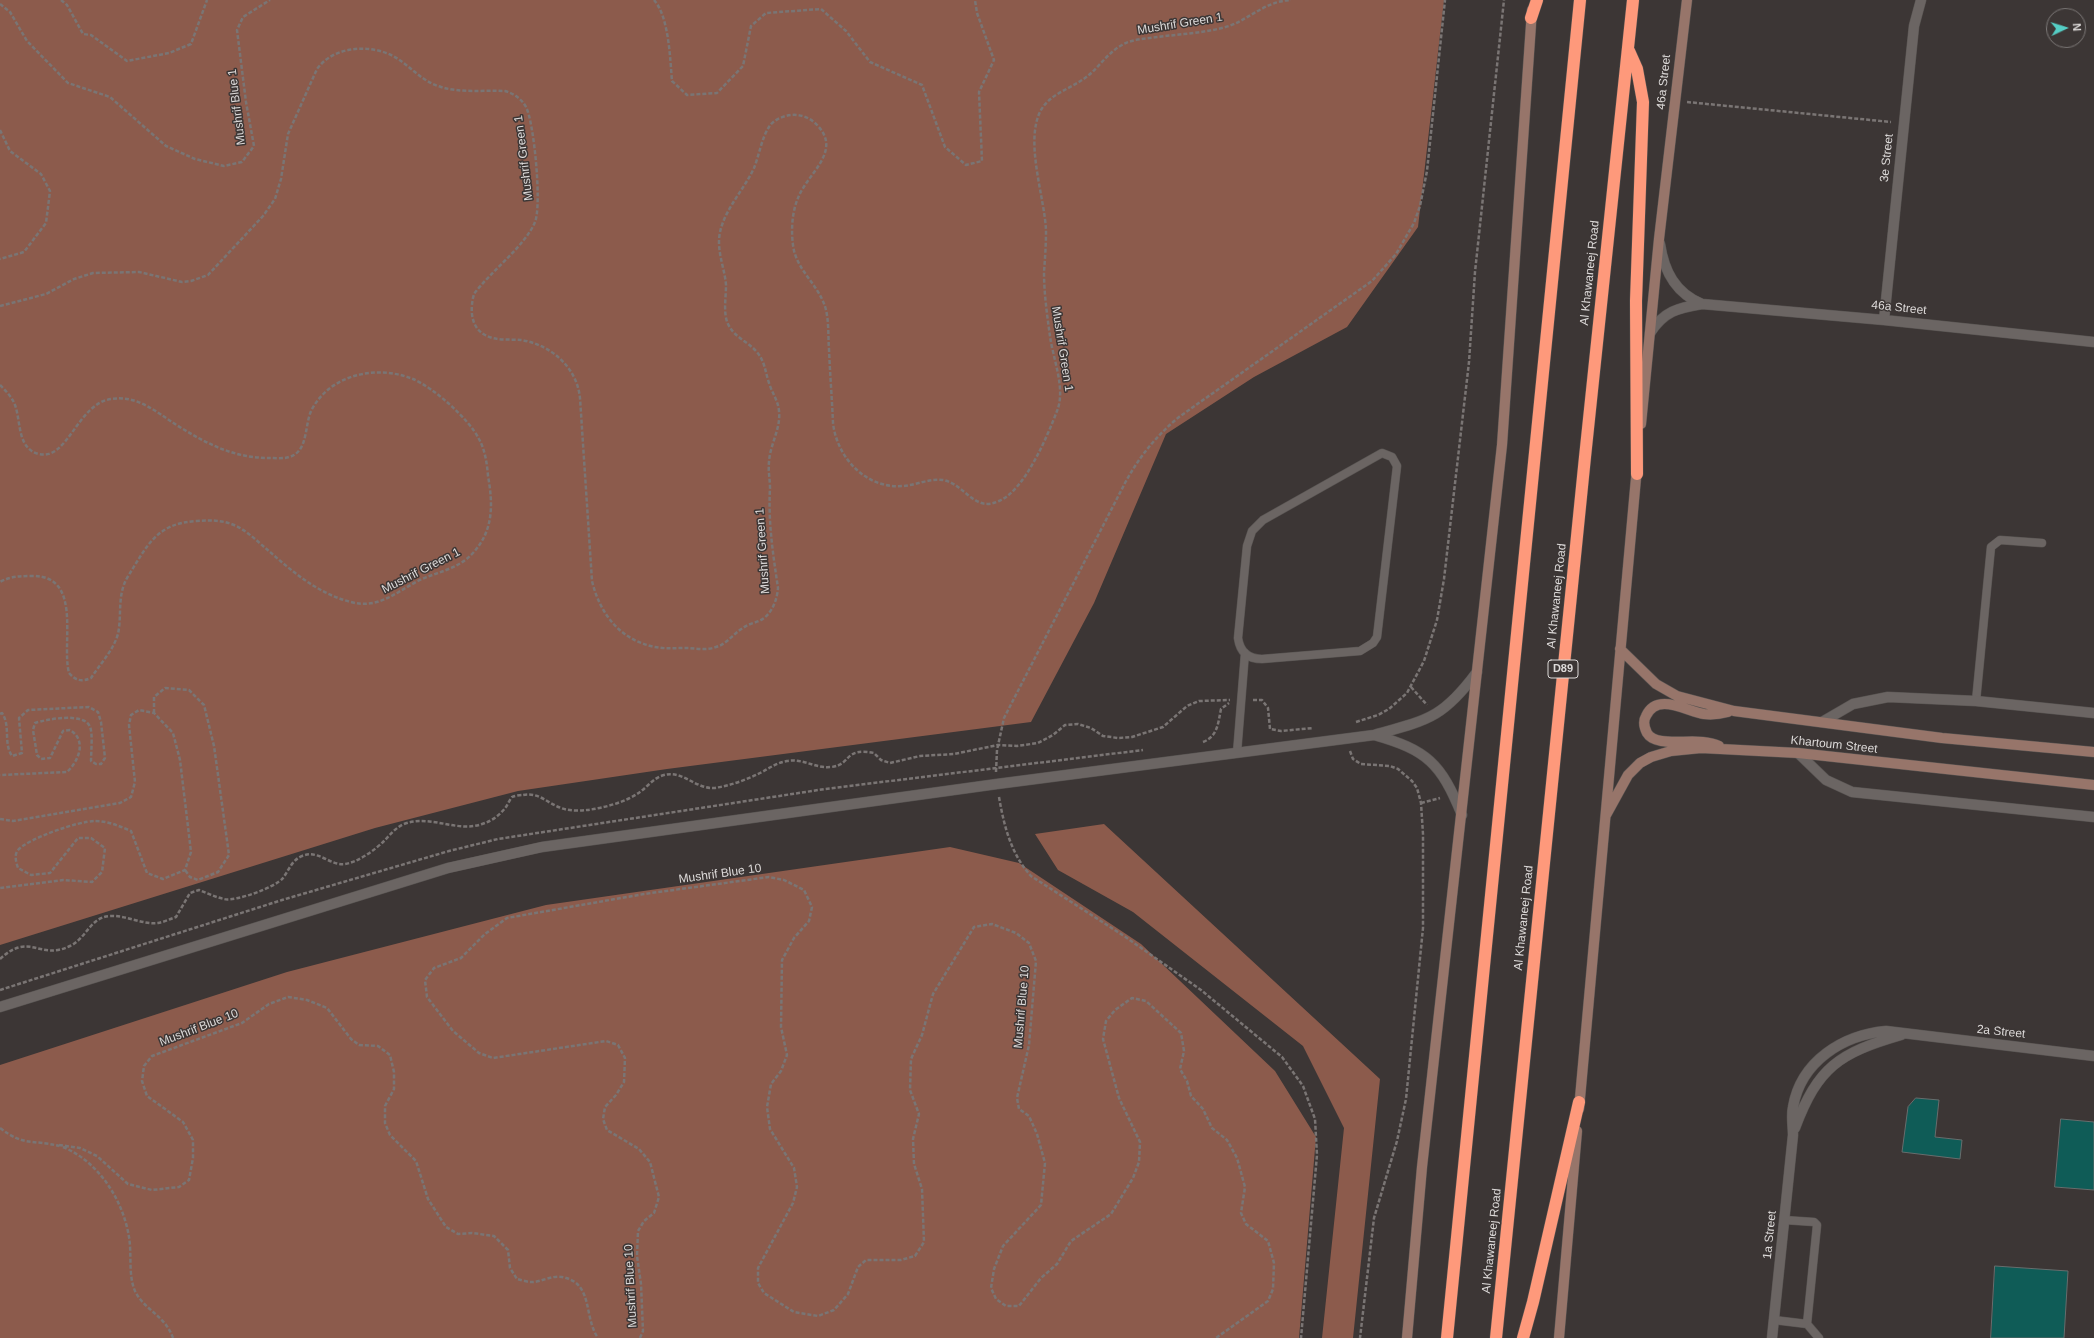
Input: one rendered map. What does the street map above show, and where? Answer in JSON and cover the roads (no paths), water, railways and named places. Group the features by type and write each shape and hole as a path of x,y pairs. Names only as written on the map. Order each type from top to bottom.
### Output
{"highway":[{"path":"1531,18 1537,0"},
{"path":"1447,1338 1580,0"},
{"name":"Al Khawaneej Road","path":"1496,1338 1633,0"},
{"path":"1628,50 1637,69 1643,102 1636,301 1637,474"},
{"path":"1523,1338 1533,1302 1579,1102"}],"street":[{"path":"1407,1338 1422,1167 1462,815 1508,385 1533,0"},
{"name":"46a Street","path":"1558,1338 1604,818 1650,333 1686,0"},
{"name":"3e Street","path":"1884,320 1914,26 1921,0"},
{"name":"46a Street","path":"1659,239 1664,262 1675,284 1688,297 1702,304"},
{"name":"46a Street","path":"1650,333 1659,320 1669,313 1683,307 1702,304 1884,320 2094,342"},
{"name":"Khartoum Street","path":"1620,649 1656,684 1677,696 1734,711 1978,742 2094,752"},
{"path":"0,1007 448,868 510,853 573,842 997,784 1374,735 1423,721 1436,715 1456,699 1477,672"},
{"path":"1822,722 1848,706 1870,699 1888,697 1976,701 2094,713"},
{"path":"1726,750 1705,741 1659,742 1647,734 1644,727 1644,720 1652,707 1658,704 1667,704 1705,714 1734,711"},
{"path":"1374,735 1406,745 1426,757 1442,774 1448,783 1462,815"},
{"name":"Khartoum Street","path":"1604,818 1628,775 1640,763 1650,757 1671,751 1701,748 1798,753 2094,785"},
{"path":"1798,753 1826,780 1852,792 2094,817"},
{"name":"2a Street","path":"1816,1061 1839,1044 1854,1037 1886,1032 2094,1056"},
{"name":"2a Street","path":"1827,1071 1836,1062 1858,1048 1905,1034"},
{"name":"1a Street","path":"1772,1338 1793,1135 1792,1108 1797,1092 1816,1061"},
{"name":"1a Street","path":"1793,1135 1811,1092 1827,1071"}],"lane":[{"path":"1237,753 1245,653 1238,638 1247,546 1252,531 1263,520 1376,455 1387,454 1392,457 1397,466 1397,472 1379,630 1373,643 1360,650 1262,659 1256,659 1245,653"},
{"path":"1976,701 1992,547 2000,540 2042,543"},
{"path":"1784,1220 1814,1222 1817,1225 1806,1324"},
{"path":"1774,1320 1806,1324 1819,1338"}]}
